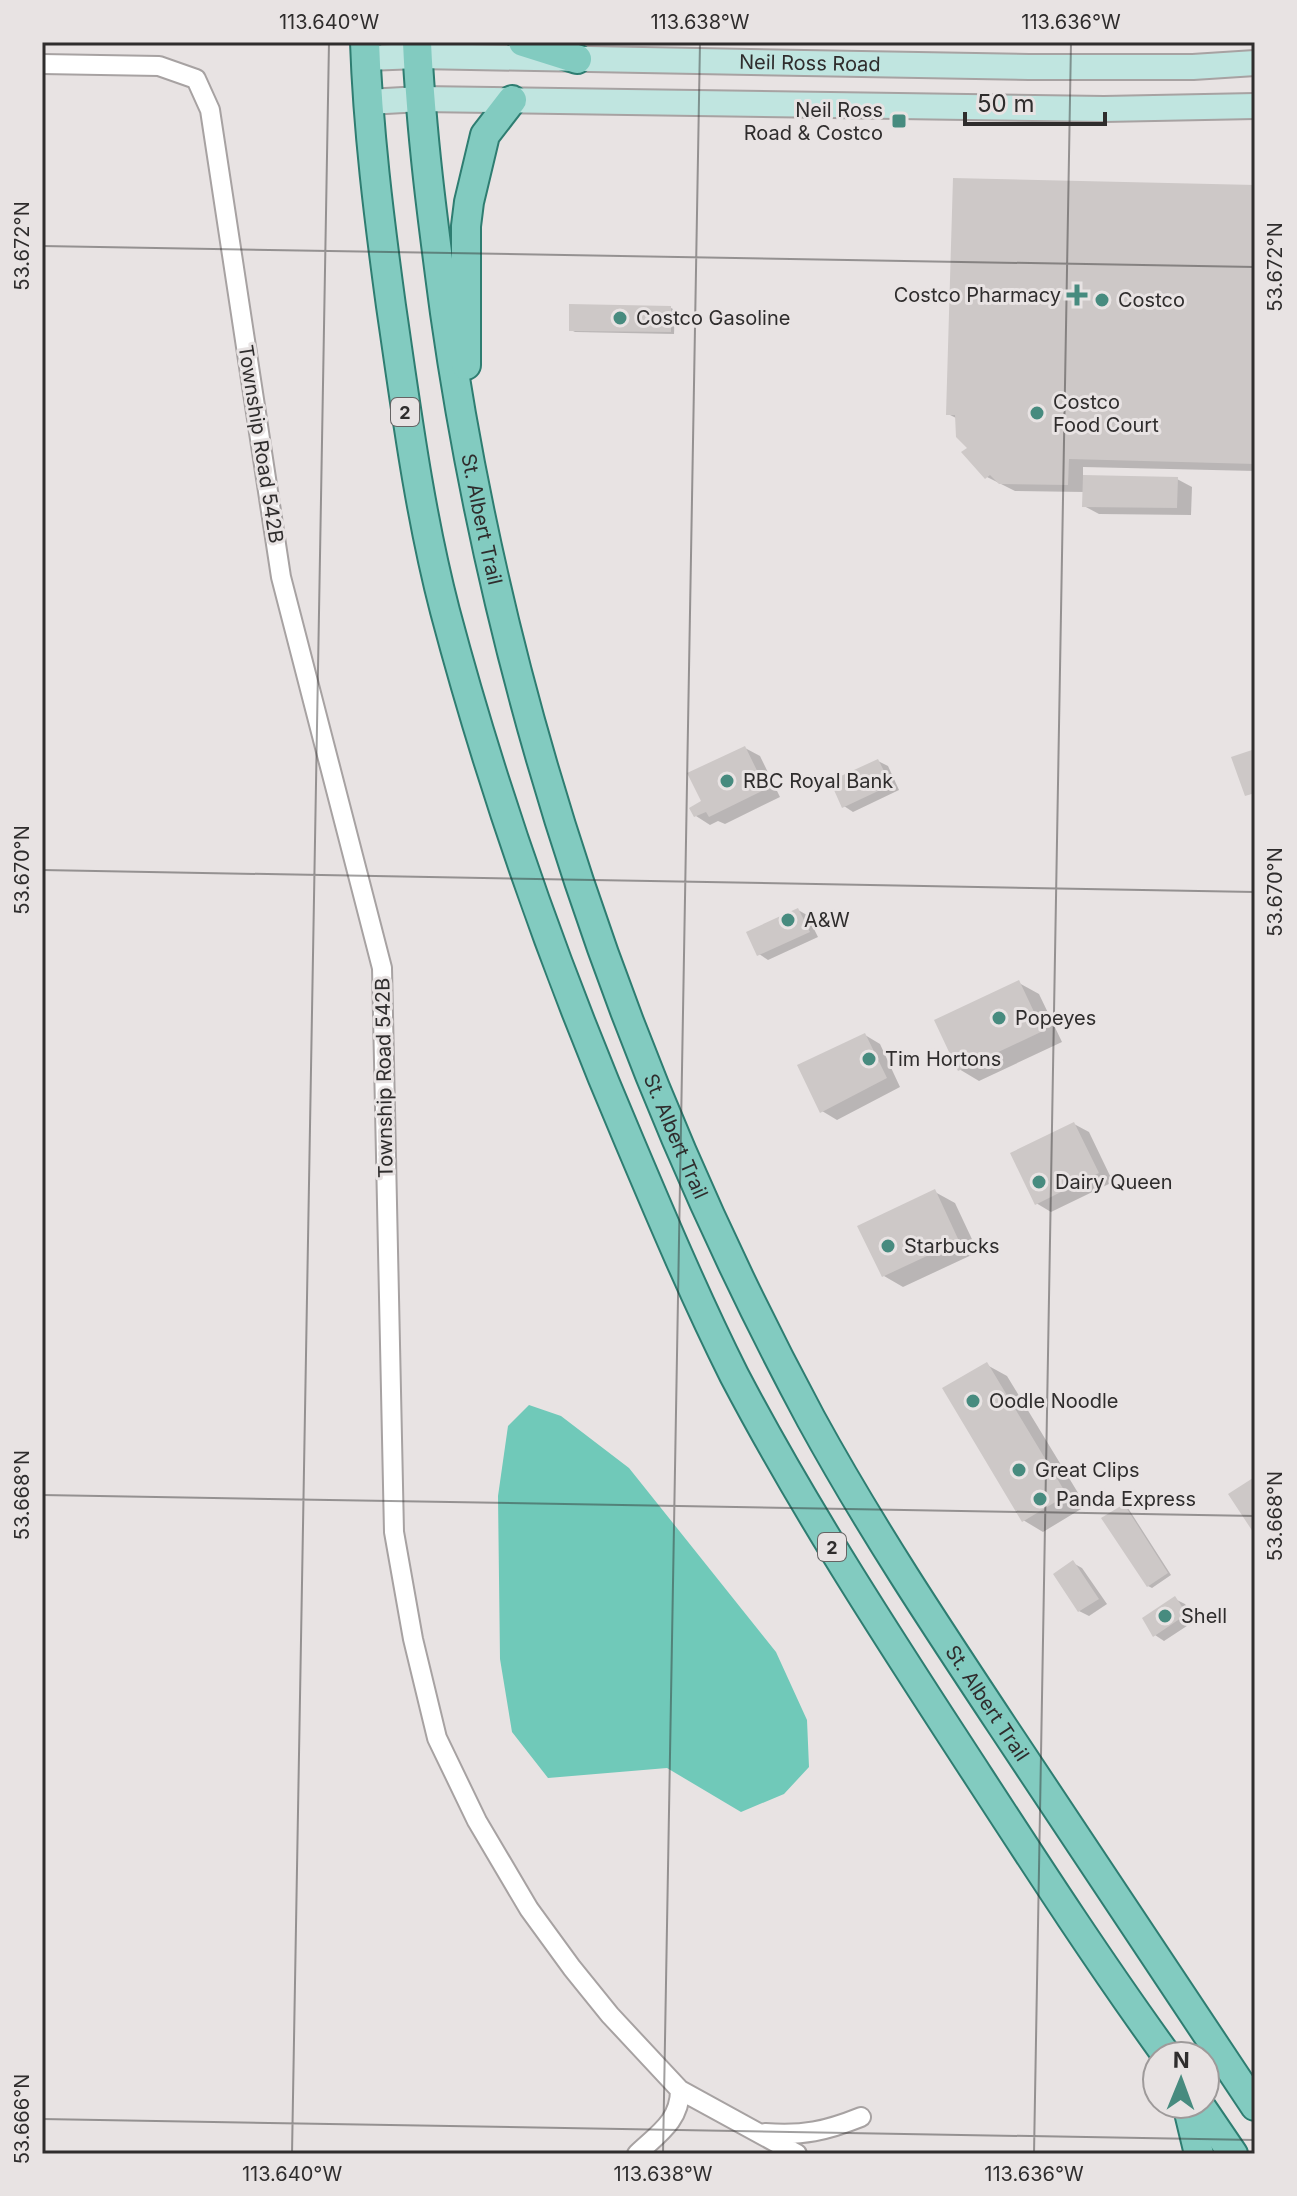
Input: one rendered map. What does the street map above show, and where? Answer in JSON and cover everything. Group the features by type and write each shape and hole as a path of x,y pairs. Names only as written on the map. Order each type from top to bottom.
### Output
{"main road":[{"path":"523,42 577,59"},
{"name":"Neil Ross Road","path":"365,50 417,49 577,59 1029,67 1193,67 1255,63"},
{"name":"St. Albert Trail","path":"417,49 433,229 455,383 484,531 535,739 569,853 630,1022 725,1249 814,1423 920,1602 1255,2106"},
{"name":"2","path":"365,50 382,239 405,417 444,607 545,932 585,1038 683,1268 734,1375 805,1503 1041,1873 1155,2040"},
{"name":"Neil Ross Road","path":"368,102 421,99 1104,109 1255,106"},
{"path":"455,383 468,362 466,226 469,202 485,135 512,100"},
{"path":"1191,2120 1199,2154"},
{"path":"1210,2120 1233,2154"}],"street":[{"name":"Township Road 542B","path":"42,64 159,66 196,79 210,110 281,577 382,968 394,1532 413,1639 437,1738 477,1821 529,1909 581,1980 680,2090 797,2154"},
{"path":"637,2154 672,2122 680,2106 680,2090"},
{"path":"758,2133 793,2135 826,2131 861,2117"}],"shaded area":[{"path":"529,1405 561,1416 629,1468 776,1652 807,1720 809,1767 784,1794 741,1812 667,1768 548,1778 512,1732 500,1659 498,1496 508,1426"}],"building":[{"name":"Costco","path":"953,178 1255,185 1255,464 1069,459 1068,485 999,484 990,475 985,479 961,452 967,448 956,437 955,415 946,415"},
{"path":"569,304 671,306 671,332 569,331"},
{"path":"1083,475 1178,477 1177,508 1082,507"},
{"name":"RBC Royal Bank","path":"745,746 766,789 709,817 706,812 694,817 689,808 701,801 687,773"},
{"path":"1255,749 1255,793 1245,796 1231,757"},
{"path":"878,759 891,785 842,808 830,781"},
{"name":"A&W","path":"798,908 810,932 757,956 746,932"},
{"path":"1019,980 1043,1031 958,1071 934,1020"},
{"path":"865,1033 887,1078 820,1113 797,1065"},
{"path":"1074,1122 1099,1173 1035,1205 1010,1153"},
{"path":"935,1189 959,1241 882,1277 857,1226"},
{"path":"987,1362 1067,1495 1022,1522 942,1388"},
{"path":"1253,1478 1255,1480 1255,1535 1228,1494"},
{"name":"Shell","path":"1124,1504 1168,1573 1147,1587 1101,1518"},
{"path":"1073,1560 1099,1599 1078,1612 1053,1574"},
{"name":"Shell","path":"1175,1596 1187,1614 1153,1637 1142,1618"}],"place":[{"name":"Neil Ross Road & Costco","path":"899,121"},
{"name":"Costco Pharmacy","path":"1077,295"},
{"name":"Costco","path":"1102,300"},
{"name":"Costco Gasoline","path":"620,318"},
{"name":"Costco Food Court","path":"1037,413"},
{"name":"RBC Royal Bank","path":"727,781"},
{"name":"A&W","path":"788,920"},
{"name":"Popeyes","path":"999,1018"},
{"name":"Tim Hortons","path":"869,1059"},
{"name":"Dairy Queen","path":"1039,1182"},
{"name":"Starbucks","path":"888,1246"},
{"name":"Oodle Noodle","path":"973,1401"},
{"name":"Great Clips","path":"1019,1470"},
{"name":"Panda Express","path":"1040,1499"},
{"name":"Shell","path":"1165,1616"}]}
